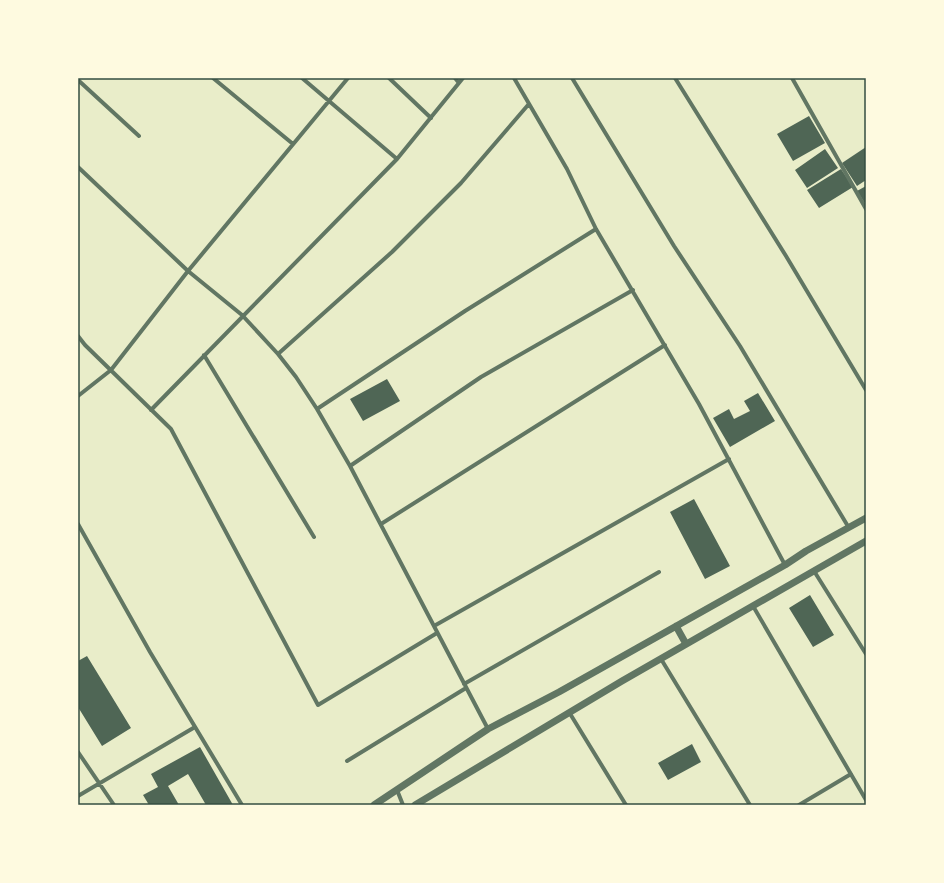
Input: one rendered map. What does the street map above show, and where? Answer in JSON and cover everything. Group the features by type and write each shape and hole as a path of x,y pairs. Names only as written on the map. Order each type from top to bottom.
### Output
{"street":[{"path":"214,78 293,144"},
{"path":"302,78 397,159"},
{"path":"78,396 111,370 188,271 348,78"},
{"path":"389,78 431,118"},
{"path":"455,78 459,83"},
{"path":"151,410 242,315 397,159 463,78"},
{"path":"514,78 528,105 566,169 596,229 665,345 729,459 785,565"},
{"path":"572,78 674,246 740,346 849,528"},
{"path":"675,78 786,256 866,390"},
{"path":"792,78 866,209"},
{"path":"78,80 139,136"},
{"path":"278,354 392,252 461,183 528,105"},
{"path":"78,167 188,271 242,315 278,354 296,377 317,409 350,466 488,729"},
{"path":"317,409 471,307 596,229"},
{"path":"350,466 481,377 633,290"},
{"path":"78,336 85,345 171,429 318,706 437,632"},
{"path":"381,524 665,345"},
{"path":"204,355 314,537"},
{"path":"434,626 729,459"},
{"path":"374,805 488,729 559,692 866,518"},
{"path":"78,524 150,652 242,805"},
{"path":"415,805 686,644 866,541"},
{"path":"814,571 866,654"},
{"path":"347,761 465,686 659,572"},
{"path":"753,606 866,800"},
{"path":"676,626 686,644"},
{"path":"661,659 750,805"},
{"path":"570,712 626,805"},
{"path":"78,796 195,727"},
{"path":"78,752 114,805"},
{"path":"799,805 851,774"},
{"path":"397,790 404,805"}],"building":[{"path":"809,116 825,143 793,161 777,134"},
{"path":"866,147 866,180 857,186 842,163"},
{"path":"825,149 838,168 807,188 795,170"},
{"path":"841,169 853,187 819,208 807,190"},
{"path":"866,186 866,205 857,191"},
{"path":"387,379 400,401 363,421 350,399"},
{"path":"758,393 775,421 730,447 713,418 729,409 734,419 750,411 744,401"},
{"path":"694,499 730,566 705,579 670,512"},
{"path":"810,595 834,635 813,647 789,608"},
{"path":"87,656 131,728 102,746 78,707 78,661"},
{"path":"692,744 701,762 668,780 658,763"},
{"path":"200,747 233,805 206,805 188,774 168,786 179,805 149,805 143,795 158,787 151,774"}]}
